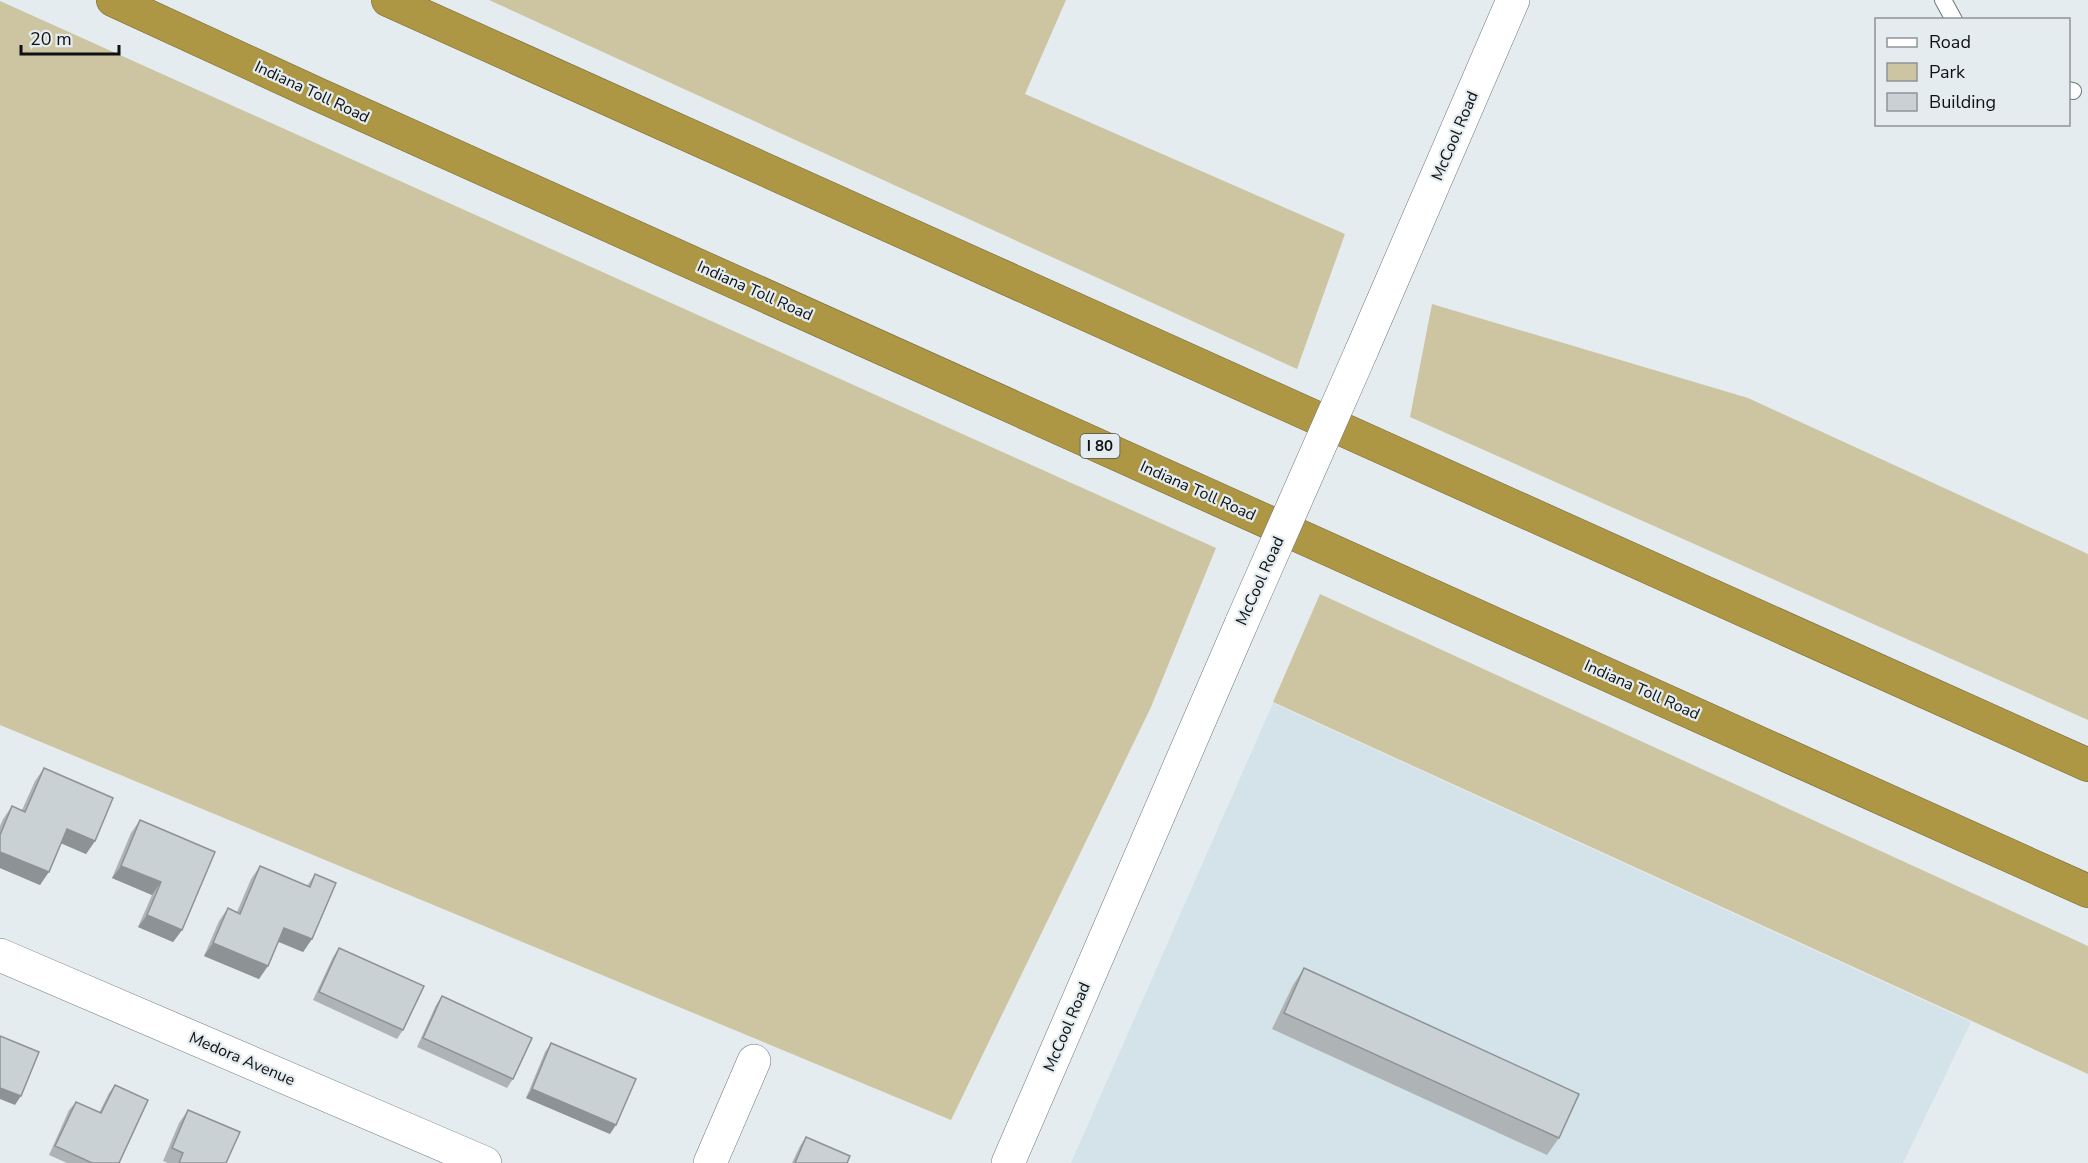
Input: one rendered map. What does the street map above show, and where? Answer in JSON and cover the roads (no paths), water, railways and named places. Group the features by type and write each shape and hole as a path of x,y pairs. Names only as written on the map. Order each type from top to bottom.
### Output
{"highway":[{"name":"Indiana Toll Road","path":"113,0 339,104 2088,891"},
{"path":"388,0 2088,765"}],"street":[{"name":"McCool Road","path":"1008,1163 1513,0"},
{"name":"Medora Avenue","path":"0,955 485,1163"},
{"path":"710,1163 754,1060"}],"lane":[{"path":"1943,0 1953,18"}]}
